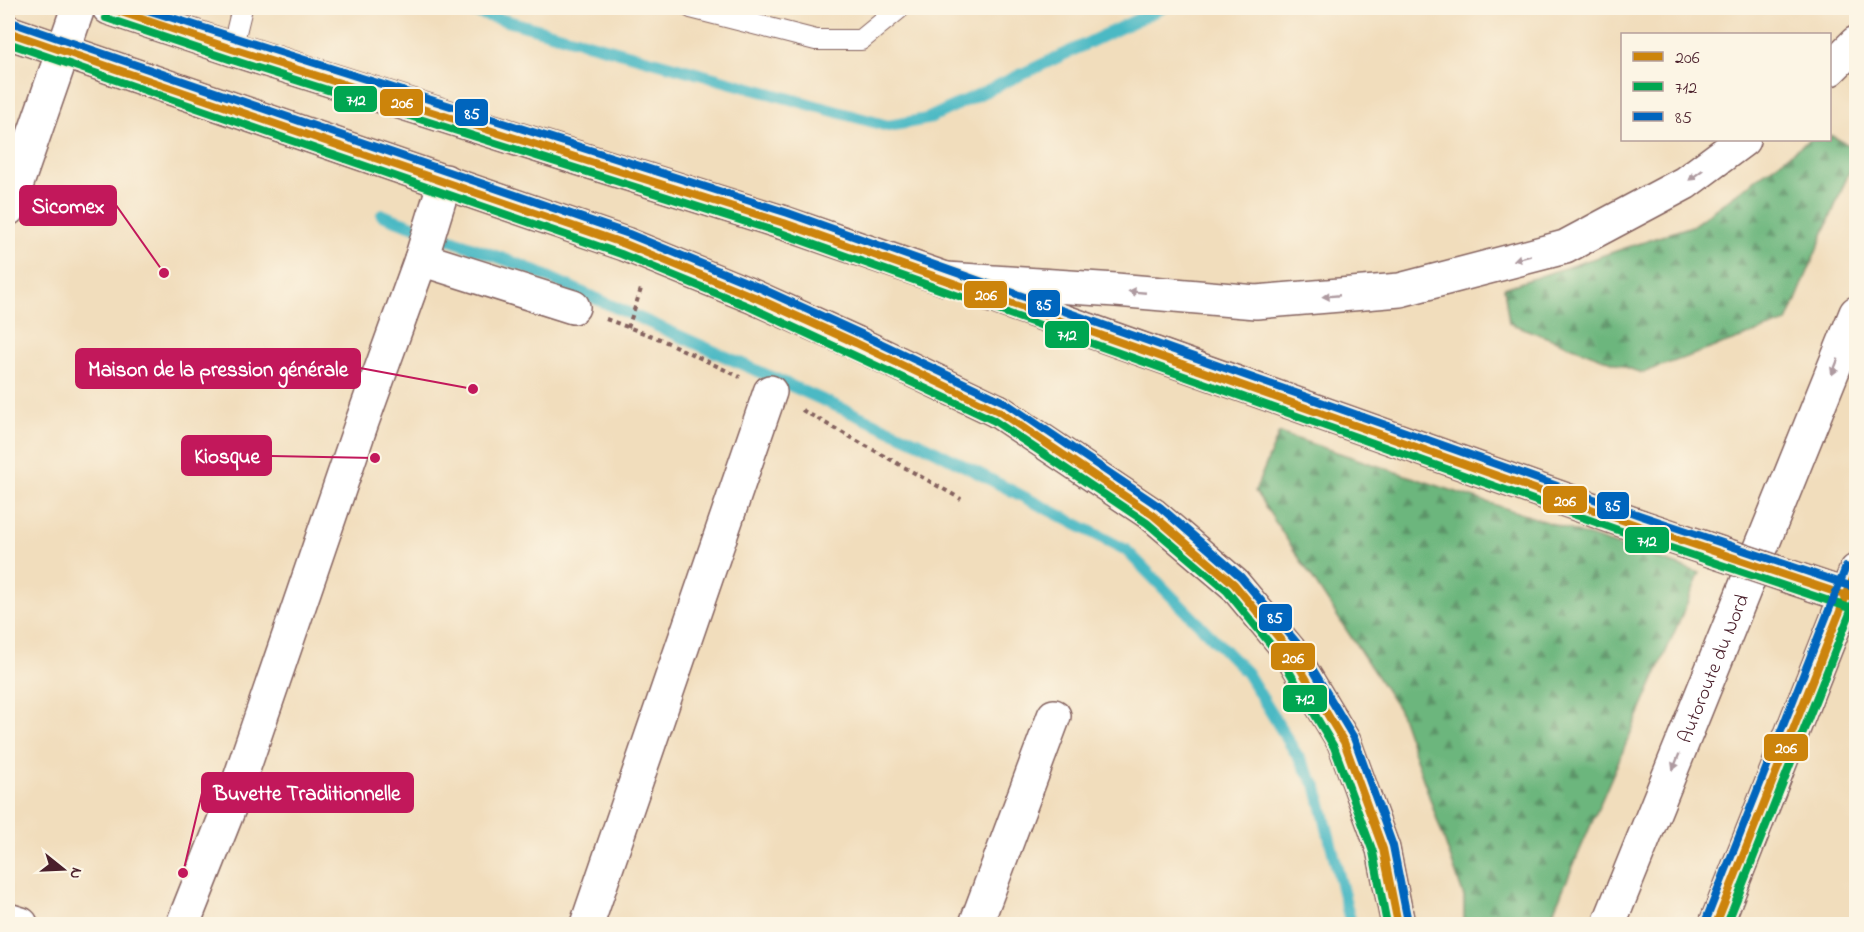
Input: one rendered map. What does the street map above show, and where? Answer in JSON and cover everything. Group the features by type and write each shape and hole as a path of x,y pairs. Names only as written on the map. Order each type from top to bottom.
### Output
{"main road":[{"path":"8,209 78,8"},
{"path":"109,8 784,223 1639,526 1857,599"},
{"path":"8,32 441,194 625,244 743,292 998,411 1153,515 1234,584 1289,650 1344,742 1383,849 1398,924"},
{"path":"1831,68 1857,43"},
{"path":"946,279 1256,302 1400,290 1565,247 1685,183 1742,141"},
{"path":"183,924 235,793 441,194"},
{"path":"422,254 573,307"},
{"name":"Autoroute du Nord","path":"1609,924 1857,313"},
{"path":"586,924 756,438 770,392"},
{"path":"1716,924 1857,571"},
{"path":"976,924 1054,716"},
{"path":"8,920 21,924"}],"lane":[{"path":"232,49 242,8"},
{"path":"691,8 816,40 861,40 900,8"}],"path":[{"path":"628,328 641,288"},
{"path":"573,307 660,339 770,392 961,500"}],"green space":[{"path":"1831,136 1856,149 1856,155 1787,322 1641,373 1509,323 1504,288 1692,226 1808,141 1831,141"},
{"path":"1279,433 1700,573 1548,924 1464,924 1464,897 1399,710 1255,491"}],"waterway":[{"path":"460,8 888,126 927,119 1162,8"},
{"path":"382,215 523,266 928,447 1126,550 1247,673 1317,788 1351,924"}],"transit line":[{"name":"206","path":"109,8 784,223 1639,526 1856,599"},
{"name":"85","path":"141,8 788,213 1642,516 1856,588"},
{"name":"712","path":"106,18 781,233 1635,536 1853,609"},
{"name":"85","path":"11,22 629,234 758,287 1004,402 1160,507 1241,577 1297,643 1354,738 1393,846 1408,922"},
{"name":"206","path":"8,32 625,244 754,297 998,411 1153,515 1234,584 1289,650 1344,742 1383,849 1398,924"},
{"name":"712","path":"8,43 621,254 750,307 993,420 1147,523 1227,591 1280,656 1334,747 1373,852 1387,924"},
{"name":"85","path":"1706,920 1846,567"},
{"name":"206","path":"1716,924 1856,571"},
{"name":"712","path":"1727,924 1856,598"}],"place":[{"name":"Sicomex","path":"164,273"},
{"name":"Maison de la pression générale","path":"473,389"},
{"name":"Kiosque","path":"375,458"},
{"name":"Buvette Traditionnelle","path":"183,873"}]}
